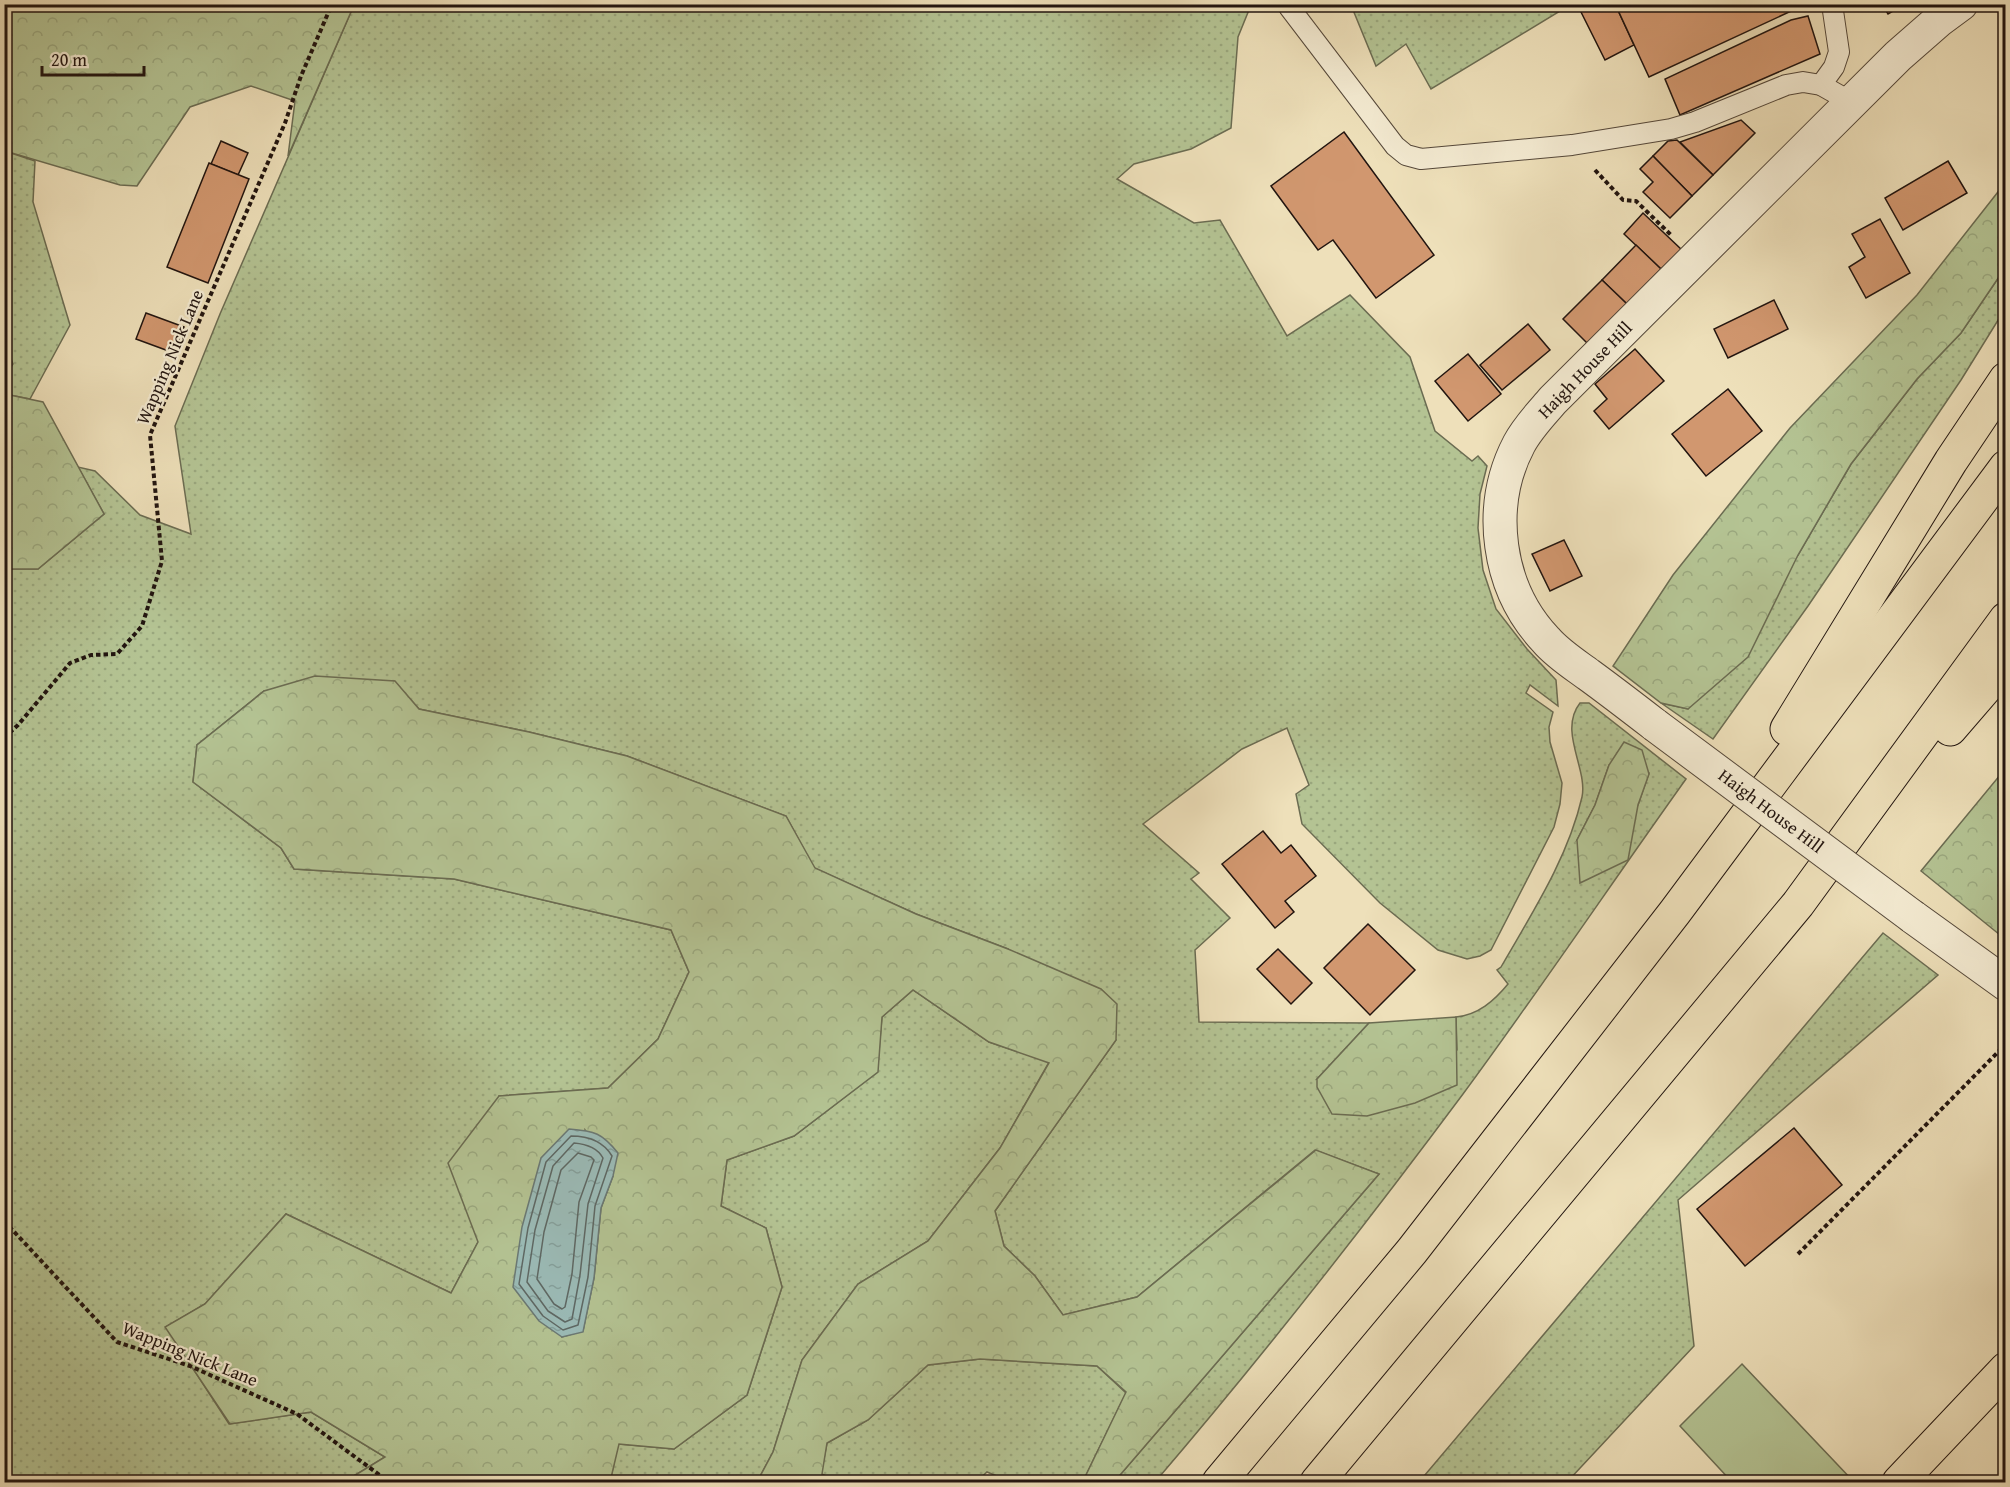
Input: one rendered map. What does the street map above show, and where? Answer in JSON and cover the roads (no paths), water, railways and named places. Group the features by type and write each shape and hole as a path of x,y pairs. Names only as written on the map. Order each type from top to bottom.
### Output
{"main road":[{"path":"1676,912 1952,461 2006,379"},
{"path":"1220,1482 1412,1251 1676,912 2006,467"},
{"path":"1798,904 2006,620"},
{"path":"1317,1482 1798,904 2006,664"},
{"path":"1899,1482 2006,1369"}],"street":[{"name":"Haigh House Hill","path":"1961,4 1898,56 1561,391 1520,443 1510,466 1502,500 1500,529 1503,554 1514,593 1528,619 1558,652 2006,984"}],"lane":[{"path":"1821,85 1834,67 1839,52 1832,4"},
{"path":"1288,7 1395,146 1406,155 1421,159 1572,145 1679,127 1786,85 1803,82 1821,85 1851,102"}],"water":[{"path":"569,1129 597,1134 618,1153 613,1176 601,1208 594,1278 583,1332 562,1337 539,1321 513,1287 522,1227 541,1158"}]}
